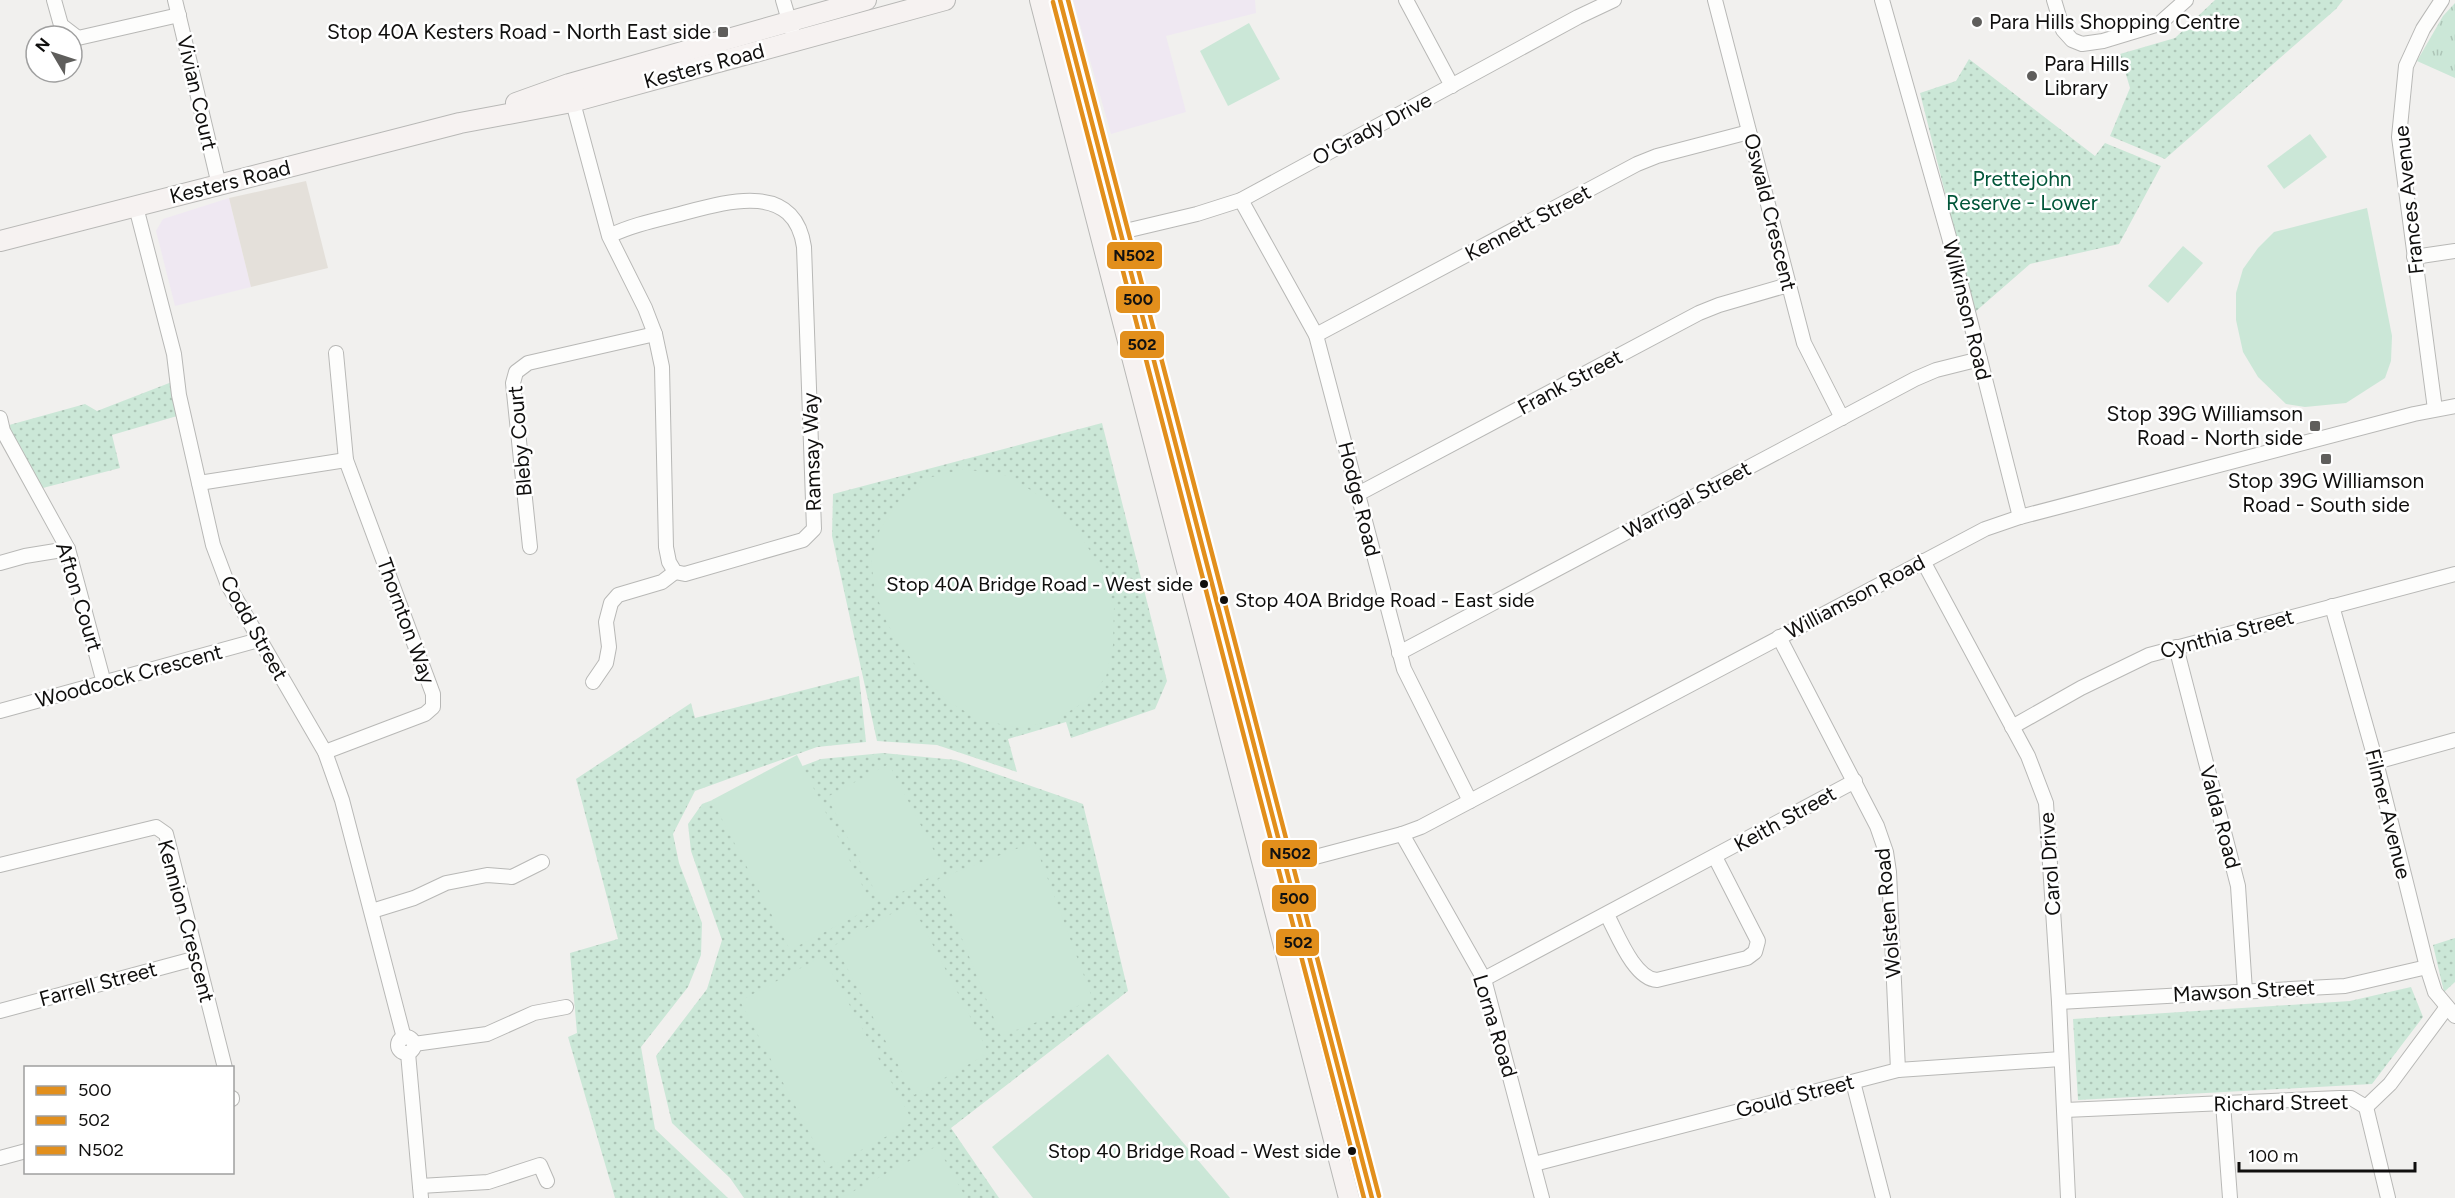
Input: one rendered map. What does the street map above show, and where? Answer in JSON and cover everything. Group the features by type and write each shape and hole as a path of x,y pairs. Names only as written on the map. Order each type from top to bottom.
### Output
{"main road":[{"name":"Kesters Road","path":"570,93 788,21 866,0"},
{"name":"Kesters Road","path":"0,242 570,93 795,41 945,0"},
{"path":"1040,0 1349,1198"},
{"path":"1060,0 1372,1198"},
{"path":"1101,238 1121,232"},
{"path":"1215,676 1234,670"},
{"path":"1263,870 1285,865"},
{"path":"1311,1054 1333,1048"}],"street":[{"path":"54,0 61,25 78,38 179,15"},
{"name":"Vivian Court","path":"175,0 219,185"},
{"path":"783,0 795,41"},
{"path":"1406,0 1452,86"},
{"name":"O'Grady Drive","path":"1121,232 1197,214 1241,200 1578,17 1614,0"},
{"name":"Oswald Crescent","path":"1715,0 1788,285 1808,352 1842,418"},
{"name":"Wilkinson Road","path":"1882,0 1918,126 2020,517"},
{"path":"2054,0 2063,30 2073,40 2082,44 2103,41 2154,26 2186,0"},
{"name":"Frances Avenue","path":"2435,409 2399,137 2403,75 2419,37 2442,0"},
{"path":"570,93 609,236 645,308 655,334 662,367 666,547 669,562 675,572 662,582 618,595 611,603 606,622 609,647 606,663 592,682"},
{"name":"Kennett Street","path":"1316,335 1637,164 1657,156 1749,132"},
{"name":"Ramsay Way","path":"609,236 628,228 726,201 746,200 768,202 779,207 790,214 803,235 814,529 803,540 696,572 675,572"},
{"name":"Hodge Road","path":"1241,200 1316,335 1399,653 1407,677 1470,801"},
{"name":"Codd Street","path":"136,207 174,354 179,395 213,545 228,585 325,752 342,800 409,1045 420,1192"},
{"path":"2414,257 2455,251"},
{"name":"Frank Street","path":"1358,494 1699,313 1719,304 1788,285"},
{"name":"Bleby Court","path":"530,547 513,383 516,372 528,363 655,334"},
{"name":"Thornton Way","path":"325,752 425,714 433,707 433,694 346,460 336,353"},
{"name":"Warrigal Street","path":"1399,653 1926,374 1980,359"},
{"name":"Williamson Road","path":"1285,865 1402,834 1470,801 1969,535 2020,517 2435,409 2455,406"},
{"name":"Afton Court","path":"0,418 3,431 68,549 105,683"},
{"path":"199,483 346,460"},
{"path":"0,563 25,556 68,549"},
{"name":"Carol Drive","path":"1923,561 2012,727 2038,779 2048,811 2068,1198"},
{"name":"Cynthia Street","path":"2012,727 2135,661 2176,647 2455,574"},
{"name":"Filmer Avenue","path":"2332,606 2376,762 2427,967 2435,992 2451,1011"},
{"name":"Wolsten Road","path":"1779,637 1877,826 1887,861 1898,1070"},
{"name":"Woodcock Crescent","path":"0,711 259,640"},
{"name":"Valda Road","path":"2176,647 2238,886 2245,991"},
{"path":"2376,762 2455,740"},
{"name":"Keith Street","path":"1484,979 1855,781"},
{"name":"Kennion Crescent","path":"0,865 156,827 166,834 224,1066"},
{"name":"Lorna Road","path":"1402,834 1484,979 1542,1198"},
{"name":"Keith Street","path":"1606,915 1636,968 1649,980 1747,958 1755,952 1758,941 1715,857"},
{"path":"372,911 414,898 446,883 487,875 512,877 542,862"},
{"name":"Farrell Street","path":"0,1011 197,958"},
{"name":"Mawson Street","path":"2059,1002 2345,986 2427,967"},
{"path":"409,1045 487,1034 534,1013 566,1007"},
{"name":"Richard Street","path":"2065,1110 2340,1098 2351,1098 2366,1107 2390,1084 2451,1011"},
{"name":"Gould Street","path":"1534,1164 1898,1070 2061,1059"},
{"path":"1853,1082 1883,1198"},
{"path":"2223,1103 2230,1198"},
{"path":"2366,1107 2388,1198"},
{"path":"0,1158 24,1152"},
{"path":"420,1192 488,1182 540,1165 547,1181"}],"shaded area":[{"path":"1073,0 1255,0 1256,13 1166,36 1186,112 1111,134"},
{"path":"306,181 328,268 251,287 229,198"},
{"path":"229,198 251,287 175,306 156,231 163,219"}],"green space":[{"path":"2215,0 2343,0 2336,9 2165,159 2110,136 2130,88 2120,54 2175,38"},
{"path":"2455,3 2455,78 2417,61 2443,16"},
{"path":"1249,23 1280,79 1228,106 1200,51"},
{"name":"Prettejohn Reserve - Lower","path":"1969,59 2095,156 2105,143 2161,166 2119,244 2030,264 1975,312 1920,93 1956,81"},
{"path":"2310,134 2327,157 2284,189 2267,166"},
{"path":"2367,208 2392,336 2391,361 2385,378 2346,403 2305,407 2286,404 2258,377 2243,352 2236,320 2236,293 2243,269 2258,248 2274,232"},
{"path":"2183,246 2203,263 2168,303 2148,286"},
{"path":"177,380 184,414 112,435 120,468 35,490 2,427 85,404 97,411"},
{"path":"1102,423 1167,681 1155,709 1071,738 1066,722 1008,739 1017,772 937,745 877,741 832,536 833,494"},
{"path":"964,469 1009,476 1055,506 1079,533 1100,567 1114,607 1113,645 1106,677 1086,701 1055,720 1022,728 983,721 950,703 924,678 888,625 875,592 871,559 880,529 898,502 924,479"},
{"path":"859,676 866,742 817,747 695,791 673,834 679,863 702,923 701,955 688,987 641,1047 655,1129 728,1198 615,1198 568,1037 577,1033 570,953 618,939 576,779 691,703 695,718"},
{"path":"883,753 956,760 1083,804 1128,991 951,1128 999,1198 744,1198 730,1178 672,1123 656,1056 707,989 722,940 691,851 688,824 702,804 821,759"},
{"path":"797,755 873,907 790,950 712,800"},
{"path":"889,764 944,870 881,903 827,797"},
{"path":"1034,842 1093,1000 1001,1036 938,879"},
{"path":"911,903 989,1053 914,1095 835,945"},
{"path":"2455,938 2455,982 2444,992 2433,945"},
{"path":"823,956 913,1122 828,1168 740,1001"},
{"path":"2411,987 2423,1017 2372,1084 2078,1100 2073,1019 2350,1001"},
{"path":"1108,1054 1230,1198 1033,1198 992,1147"},
{"path":"937,1146 966,1198 841,1198"}],"transit line":[{"name":"500","path":"1060,0 1372,1198"},
{"name":"N502","path":"1068,0 1379,1196"},
{"name":"502","path":"1053,2 1364,1198"}],"place":[{"name":"Para Hills Shopping Centre","path":"1977,22"},
{"name":"Stop 40A Kesters Road - North East side","path":"723,32"},
{"name":"Para Hills Library","path":"2032,76"},
{"name":"Stop 39G Williamson Road - North side","path":"2315,426"},
{"name":"Stop 39G Williamson Road - South side","path":"2326,459"},
{"name":"Stop 40A Bridge Road - West side","path":"1204,584"},
{"name":"Stop 40A Bridge Road - East side","path":"1224,600"},
{"name":"Stop 40 Bridge Road - West side","path":"1352,1151"}]}
